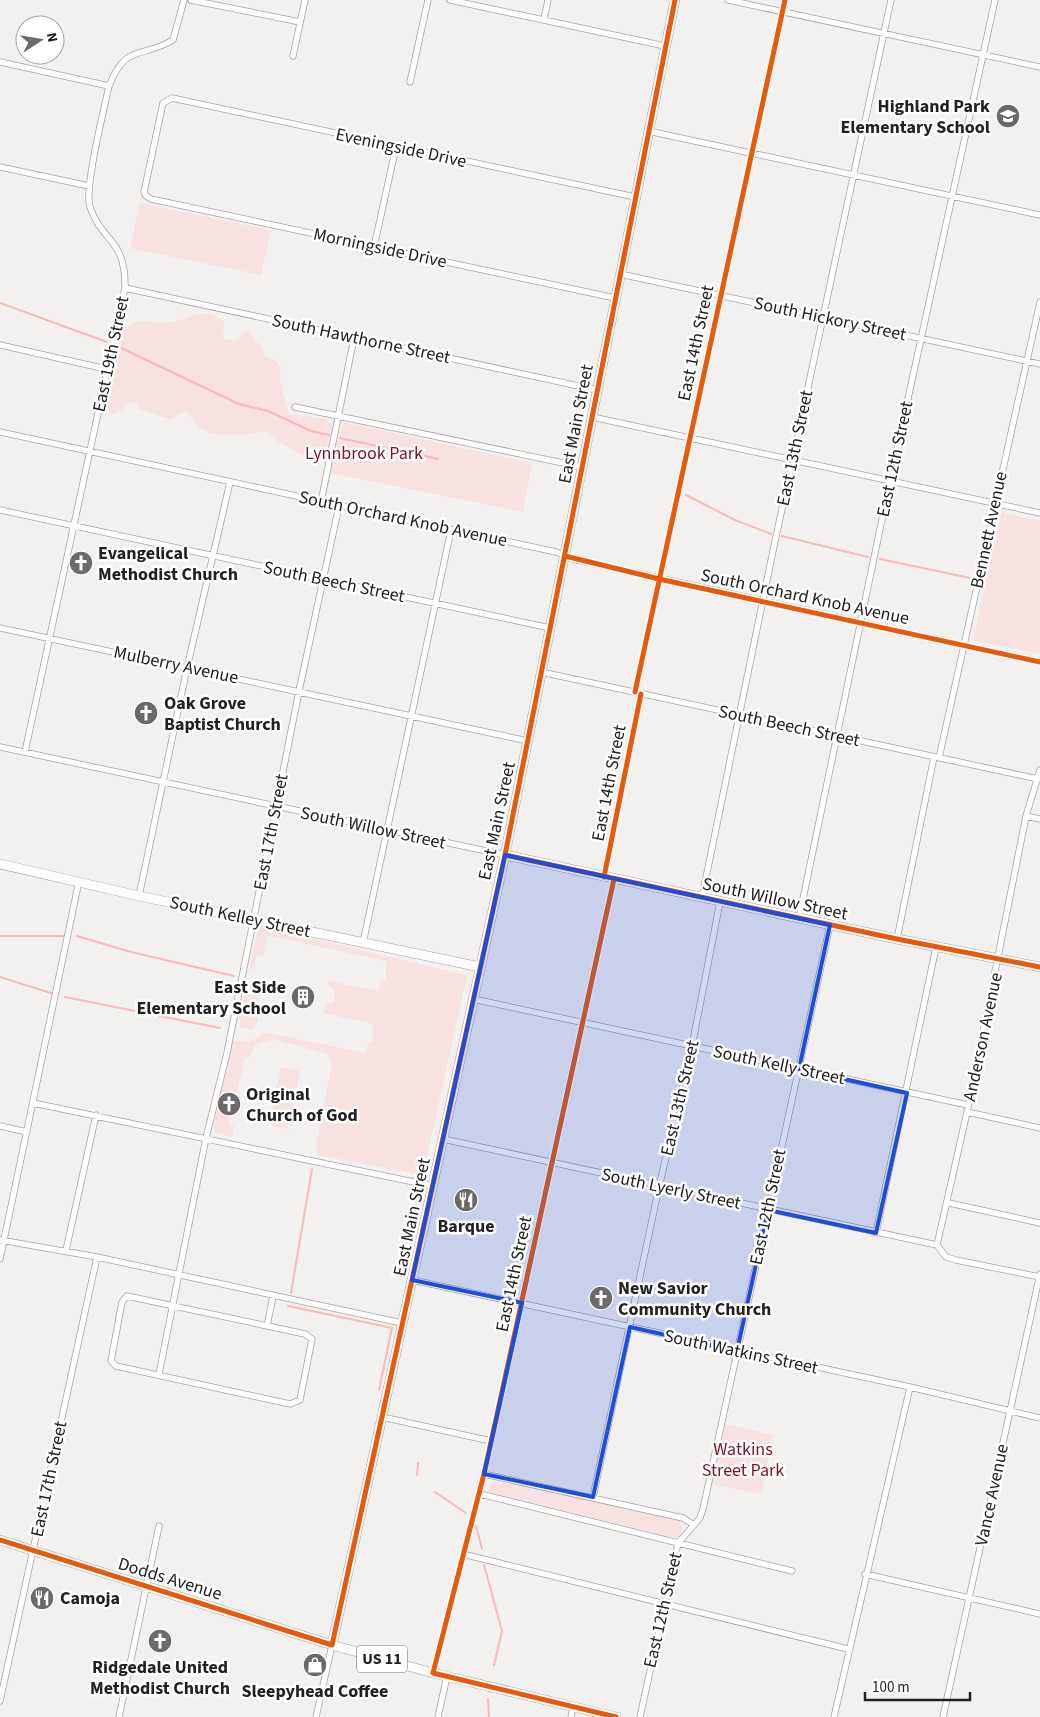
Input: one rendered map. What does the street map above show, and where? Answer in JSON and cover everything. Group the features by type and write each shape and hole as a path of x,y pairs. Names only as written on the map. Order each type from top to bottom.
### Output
{"main road":[{"name":"East Main Street","path":"332,1645 505,855 675,0"},
{"name":"South Willow Street","path":"505,855 720,902 998,960 1040,967"},
{"name":"South Kelley Street","path":"0,864 139,896 480,967"},
{"name":"Dodds Avenue","path":"0,1540 332,1645 432,1673 616,1717"}],"street":[{"name":"East 19th Street","path":"25,752 48,638 91,451 106,369 125,288 126,268 120,251 96,220 89,205 89,186 109,86 115,70 126,57 163,46 173,40 184,0"},
{"path":"190,0 300,22"},
{"path":"293,56 305,0"},
{"path":"410,82 428,0"},
{"path":"450,0 665,46"},
{"path":"544,19 548,0"},
{"path":"728,0 1040,67"},
{"name":"East 14th Street","path":"432,1673 480,1494 583,1023 609,878 638,693 660,579 750,153 785,0"},
{"name":"East 13th Street","path":"702,897 738,714 891,0"},
{"name":"East 12th Street","path":"800,918 890,481 995,0"},
{"path":"0,62 109,86"},
{"name":"Eveningside Drive","path":"146,196 144,192 163,102 172,98 635,197"},
{"path":"648,131 1040,215"},
{"path":"374,247 396,147"},
{"path":"0,167 89,186"},
{"name":"Morningside Drive","path":"146,196 616,298"},
{"name":"South Hickory Street","path":"620,274 1040,364"},
{"name":"South Hawthorne Street","path":"125,288 597,390"},
{"name":"Bennett Avenue","path":"897,939 1040,302"},
{"path":"321,502 354,338"},
{"path":"0,345 106,369"},
{"path":"295,407 582,467"},
{"path":"592,417 1040,513"},
{"name":"South Orchard Knob Avenue","path":"0,432 556,552 573,560 1040,662"},
{"path":"139,896 187,668 230,482"},
{"name":"East 17th Street","path":"158,1374 206,1138 227,1053 276,807 340,506"},
{"name":"South Beech Street","path":"0,510 550,628"},
{"path":"363,943 451,530"},
{"name":"Mulberry Avenue","path":"0,628 528,741"},
{"name":"South Beech Street","path":"541,672 1038,779"},
{"name":"South Willow Street","path":"0,747 387,832 505,855"},
{"name":"Anderson Avenue","path":"937,1245 968,1109 1026,816 1040,770"},
{"path":"1026,816 1040,820"},
{"path":"0,1259 2,1240 27,1132 79,881"},
{"name":"East 13th Street","path":"593,1497 659,1187 692,1046 720,902"},
{"name":"East 12th Street","path":"640,1717 678,1543 694,1525 703,1509 830,925"},
{"path":"876,1233 907,1093 936,947"},
{"name":"South Kelly Street","path":"473,999 907,1093 1040,1128"},
{"path":"33,1104 96,1115 433,1186"},
{"path":"66,1250 96,1115"},
{"path":"0,1126 27,1132"},
{"name":"South Lyerly Street","path":"443,1139 659,1187 937,1245 946,1257 1040,1276"},
{"path":"948,1203 1040,1223"},
{"path":"2,1240 66,1250 402,1323"},
{"name":"East 17th Street","path":"0,1701 98,1257"},
{"name":"Vance Avenue","path":"942,1717 1040,1276"},
{"name":"South Watkins Street","path":"412,1280 910,1387 1040,1418"},
{"path":"127,1296 171,1306 305,1334 312,1340 300,1400 290,1404 116,1366 111,1361 122,1302 127,1296"},
{"path":"267,1326 273,1296"},
{"path":"834,1717 865,1574 910,1387"},
{"path":"382,1417 491,1442"},
{"path":"484,1474 683,1518 694,1525"},
{"path":"480,1494 792,1571"},
{"path":"119,1717 159,1526"},
{"path":"464,1554 665,1602 848,1649"},
{"path":"865,1574 1040,1614"},
{"name":"East Main Street","path":"316,1717 332,1645"},
{"path":"438,1717 447,1676"},
{"path":"571,1717 573,1707"}],"highlighted area":[{"path":"505,855 830,925 799,1069 907,1093 876,1233 768,1210 737,1351 630,1327 593,1497 484,1474 522,1303 412,1280"}],"green space":[{"path":"140,203 271,230 261,275 130,248"},
{"path":"195,314 212,314 224,321 223,339 236,340 247,331 262,348 266,357 277,362 281,369 279,378 289,414 327,419 332,426 324,457 317,463 280,443 268,431 233,434 207,432 186,411 170,419 140,410 138,404 130,401 119,412 109,415 105,410 110,372 119,342 125,331 133,323 183,320"},
{"name":"Lynnbrook Park","path":"343,422 532,463 523,512 330,473"},
{"path":"1001,512 1040,521 1040,654 973,640"},
{"path":"259,926 467,975 424,1170 421,1175 317,1155 317,1142 332,1063 327,1054 274,1039 256,1044 248,1058 245,1058 229,1125 234,1126 232,1137 216,1133 213,1125 232,1041 249,1041 263,1032 365,1053 369,1043 373,1042 373,1024 323,1013 329,1002 333,1004 335,992 328,985 328,981 378,991 382,981 386,981 386,961 267,935 263,957 257,955 253,969 249,969"},
{"path":"245,995 256,995 259,1003 257,1022 253,1030 240,1027 239,1014"},
{"path":"281,1067 300,1071 288,1129 270,1125"},
{"name":"Watkins Street Park","path":"726,1424 773,1435 761,1494 712,1484"},
{"path":"499,1482 677,1519 681,1524 682,1530 677,1537 673,1537 494,1494 488,1490 491,1483"}],"waterway":[{"path":"0,303 107,342"},
{"path":"117,346 239,404 268,411 311,431 329,435"},
{"path":"340,438 438,459"},
{"path":"686,495 735,520 771,534"},
{"path":"782,536 868,557"},
{"path":"880,559 970,578"},
{"path":"0,936 66,936"},
{"path":"77,936 131,952 234,976"},
{"path":"0,977 54,994"},
{"path":"65,997 220,1028"},
{"path":"291,1293 312,1169"},
{"path":"288,1306 392,1328 379,1390"},
{"path":"417,1475 418,1463"},
{"path":"435,1492 466,1513"},
{"path":"476,1526 482,1549"},
{"path":"484,1565 502,1631 494,1665"},
{"path":"488,1699 489,1717"}],"cycle path":[{"path":"0,1540 332,1645 505,855 675,0"},
{"path":"635,692 785,0"},
{"path":"565,556 659,579 1040,662"},
{"path":"604,877 641,694"},
{"path":"505,855 897,939 1040,967"},
{"path":"614,879 484,1474 433,1673 616,1717"}],"place":[{"name":"Highland Park Elementary School","path":"1008,116"},
{"name":"Evangelical Methodist Church","path":"81,563"},
{"name":"Oak Grove Baptist Church","path":"146,713"},
{"name":"East Side Elementary School","path":"303,997"},
{"name":"Original Church of God","path":"229,1104"},
{"name":"Barque","path":"466,1200"},
{"name":"New Savior Community Church","path":"601,1298"},
{"name":"Camoja","path":"42,1598"},
{"name":"Ridgedale United Methodist Church","path":"160,1641"},
{"name":"Sleepyhead Coffee","path":"315,1665"}]}
